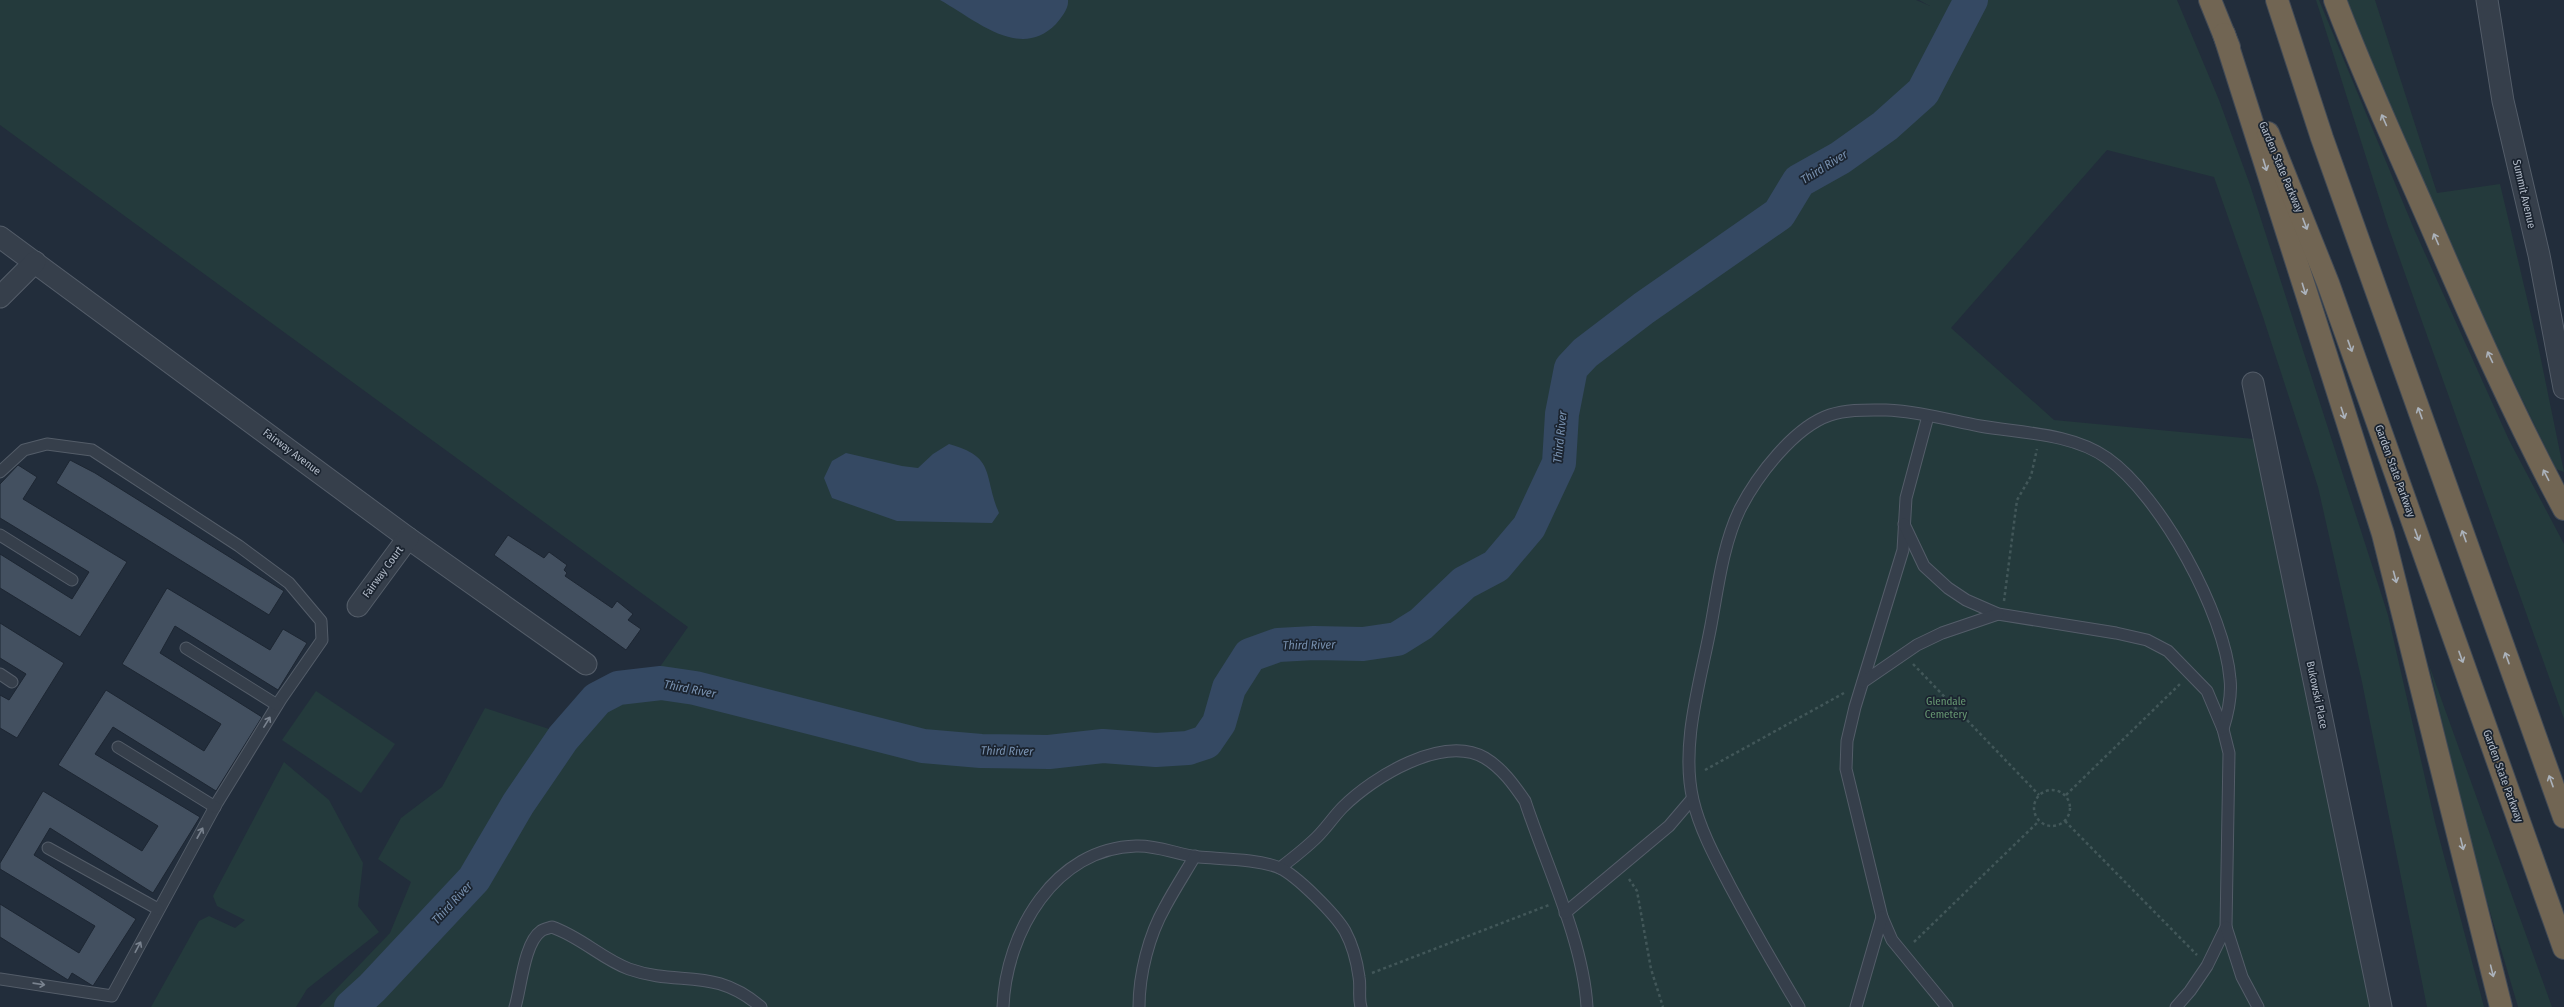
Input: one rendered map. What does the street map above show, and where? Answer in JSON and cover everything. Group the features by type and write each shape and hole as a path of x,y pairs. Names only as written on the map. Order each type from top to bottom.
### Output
{"highway":[{"name":"Garden State Parkway","path":"2210,0 2284,171 2328,283 2564,948"},
{"path":"2277,0 2324,146 2564,817"},
{"path":"2335,0 2365,75 2459,290 2527,437 2564,509"},
{"path":"2224,34 2383,534 2501,1007"}],"street":[{"name":"Summit Avenue","path":"2487,0 2503,101 2539,256 2564,388"},
{"name":"Fairway Avenue","path":"0,237 408,538 586,664"},
{"path":"0,297 35,262"},
{"name":"Bukowski Place","path":"2253,383 2381,1007"},
{"name":"Fairway Court","path":"358,606 408,538"}],"lane":[{"path":"1798,1007 1752,928 1710,847 1692,799 1690,778 1693,724 1722,572 1739,511 1754,484 1798,434 1828,416 1855,410 1890,410 2070,441 2104,456 2137,485 2159,514 2196,576 2214,613 2226,651 2231,681 2229,707 2223,729"},
{"path":"1928,416 1906,498 1903,550 1863,682 1847,741 1846,769 1882,917 1892,940 1902,954 1947,1007"},
{"path":"0,472 24,450 47,444 92,450 239,546 289,583 321,621 322,640 277,705 214,807 112,996 0,979"},
{"path":"1904,524 1924,566 1935,577 1966,600 2001,615 2116,633 2147,640 2168,651 2207,691 2223,729 2229,753 2226,926 2242,977 2258,1007"},
{"path":"0,535 72,580"},
{"path":"1863,682 1903,654 1942,632 2001,615"},
{"path":"186,648 277,705"},
{"path":"0,674 12,682"},
{"path":"118,747 214,807"},
{"path":"1280,868 1318,836 1343,807 1372,783 1426,756 1445,752 1472,753 1485,758 1511,781 1524,800 1565,913 1583,972 1587,1007"},
{"path":"1565,913 1622,867 1669,826 1692,799"},
{"path":"1003,1007 1009,965 1025,926 1041,896 1062,873 1081,861 1113,848 1138,846 1280,868 1320,900 1345,930 1359,977 1361,1007"},
{"path":"48,848 158,910"},
{"path":"1139,1007 1139,992 1153,937 1165,907 1195,856"},
{"path":"1856,1007 1882,917"},
{"path":"2176,1007 2190,991 2207,966 2226,926"},
{"path":"515,1007 525,961 533,941 541,931 552,927 579,939 616,963 630,969 652,975 703,978 726,985 747,995 761,1007"}],"path":[{"path":"2001,615 2017,500 2031,476 2039,436"},
{"path":"1903,654 2039,795"},
{"path":"2066,795 2191,673"},
{"path":"1690,778 1863,682"},
{"path":"2050,789 2066,795 2070,806 2070,813 2065,821 2053,826 2039,821 2033,808 2039,795 2050,789"},
{"path":"1902,954 2039,821"},
{"path":"2065,821 2207,966"},
{"path":"1622,867 1637,891 1650,961 1663,1007"},
{"path":"1359,977 1560,901"}],"green space":[{"name":"Glendale Cemetery","path":"0,0 1916,0 1930,6 1919,0 2177,0 2219,100 2250,185 2388,615 2435,822 2484,1007 2427,1007 2362,682 2318,487 2263,317 2214,177 2107,150 1951,328 2054,420 2254,439 2370,1007 319,1007 390,933 411,882 378,859 401,818 442,787 485,708 552,730 599,687 657,671 688,627 0,125"},
{"path":"2316,0 2319,0 2414,229 2509,440 2564,544 2564,719 2388,226"},
{"path":"2346,0 2375,0 2437,193 2500,184 2538,345 2564,472 2556,469 2451,253"},
{"path":"2429,665 2552,1007 2518,1007 2473,854"},
{"path":"316,691 395,744 361,793 282,740"},
{"path":"284,762 329,800 363,863 358,906 379,932 307,989 296,1007 151,1007 199,921 209,916 235,928 245,920 217,906 213,896"}],"water":[{"path":"940,0 1068,0 1068,3 1064,13 1056,24 1042,34 1028,39 1013,38 998,33 983,26"},
{"path":"949,444 964,449 974,455 981,461 986,469 999,513 992,523 897,521 832,498 824,478 832,461 846,453 902,466 918,468 933,454"}],"building":[{"path":"70,460 95,473 284,591 269,615 56,483"},
{"path":"18,465 37,477 23,499 127,562 80,637 0,588 0,554 72,599 89,572 0,518 0,484"},
{"path":"508,535 544,558 549,552 567,565 564,570 567,573 565,576 612,608 617,601 633,614 628,620 641,629 626,650 494,555"},
{"path":"167,588 270,650 283,629 307,643 278,690 175,626 160,653 262,717 216,791 113,727 95,754 200,817 153,893 50,828 34,855 136,919 93,986 72,973 68,980 0,937 0,904 79,953 95,926 0,869 0,863 43,791 142,851 158,826 58,765 106,690 204,751 221,724 122,664"},
{"path":"0,623 64,663 17,738 0,728 0,695 9,700 26,674 0,658"}],"waterway":[{"name":"Third River","path":"351,1007 372,988 474,879 518,804 563,738 597,699 618,688 661,683 695,688 923,746 981,751 1049,752 1103,746 1156,750 1188,748 1206,742 1219,723 1229,688 1250,655 1278,645 1314,643 1363,644 1397,639 1421,624 1464,583 1496,566 1529,527 1559,463 1562,414 1571,368 1585,353 1644,308 1779,214 1799,181 1840,158 1885,126 1923,92 1971,0"}]}
